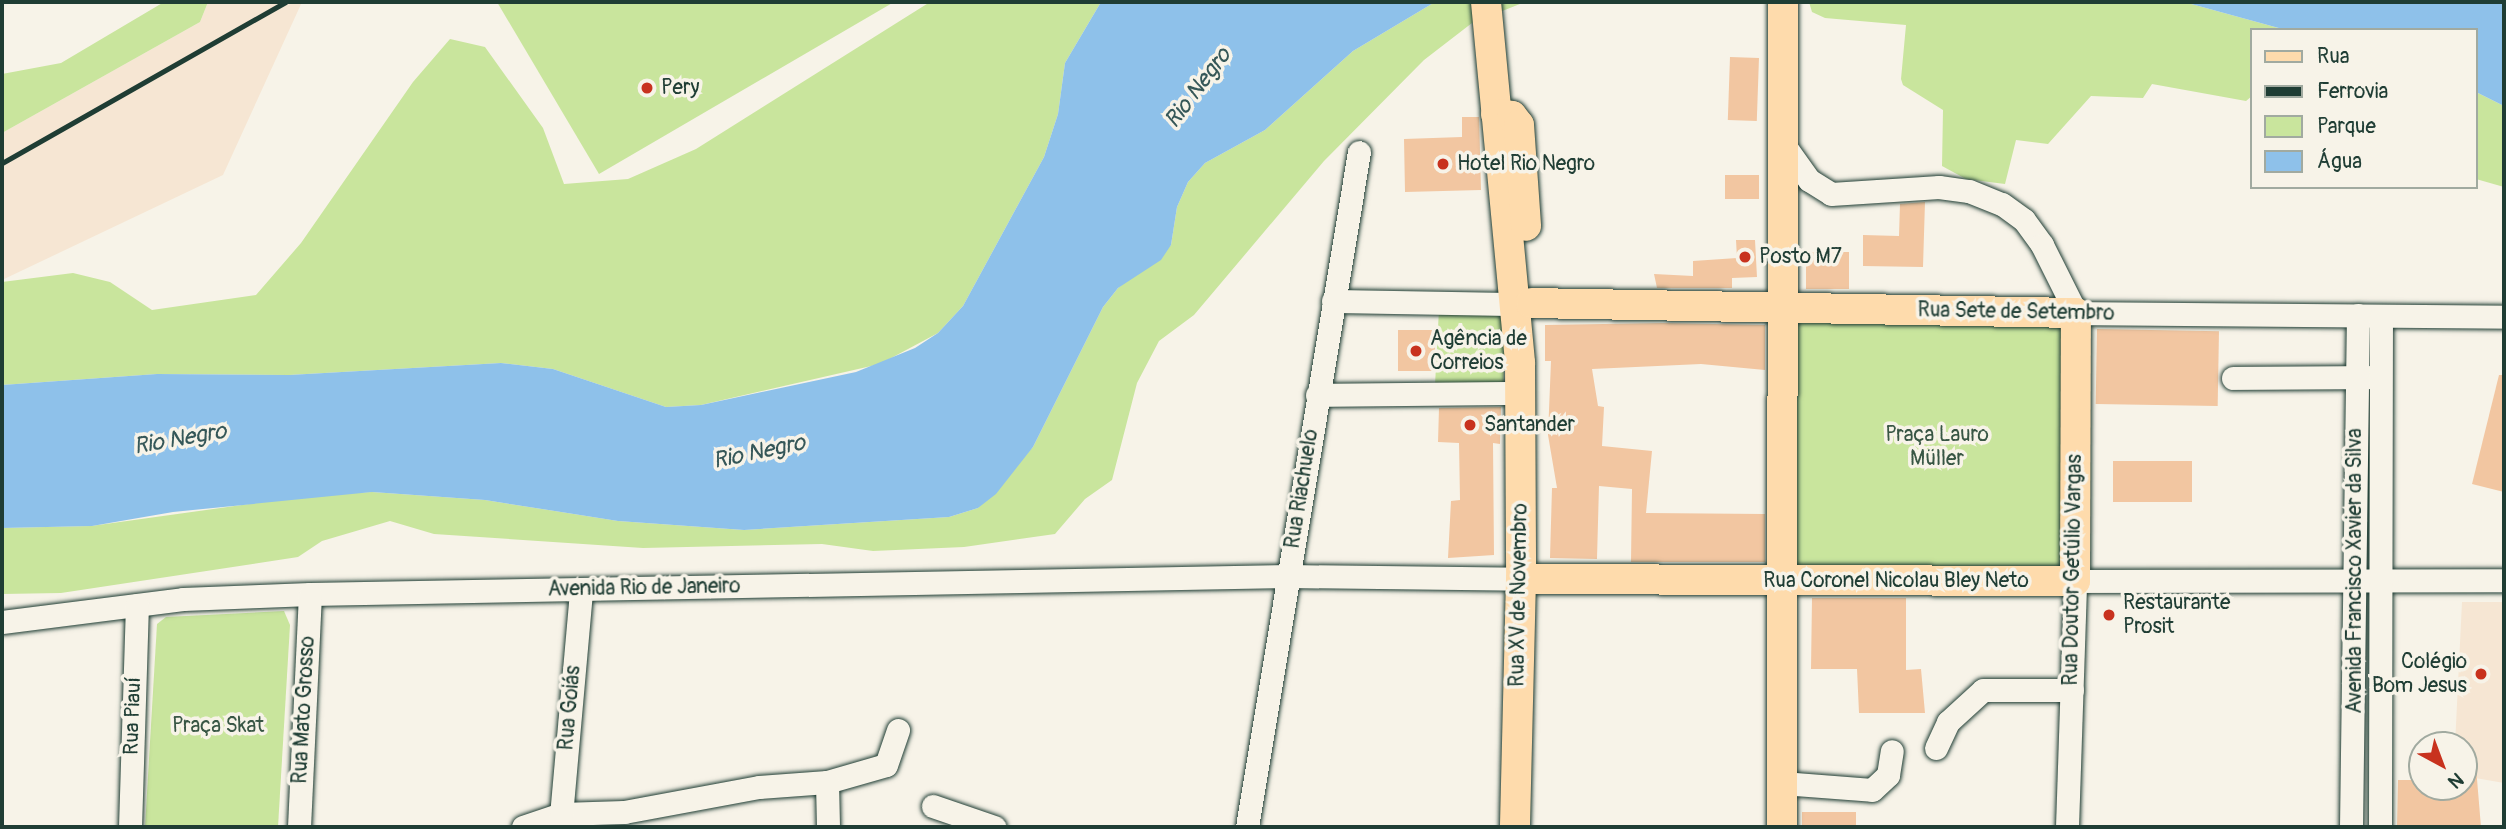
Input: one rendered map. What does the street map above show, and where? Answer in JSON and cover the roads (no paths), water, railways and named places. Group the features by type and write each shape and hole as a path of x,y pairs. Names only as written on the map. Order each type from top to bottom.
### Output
{"main road":[{"name":"Rua XV de Novembro","path":"1486,2 1496,114 1512,117 1519,125 1522,303 1521,579 1515,827"},
{"path":"1782,827 1783,2"},
{"name":"Rua Sete de Setembro","path":"1522,303 2076,313"},
{"name":"Rua Doutor Getúlio Vargas","path":"2075,581 2076,313"},
{"name":"Rua Coronel Nicolau Bley Neto","path":"1521,579 2075,581"}],"street":[{"path":"1784,145 1809,180 1831,194 1939,187 1969,191 2002,204 2024,220 2042,245 2076,313"},
{"name":"Rua Riachuelo","path":"1247,827 1332,301 1360,152"},
{"name":"Rua Sete de Setembro","path":"1332,301 1522,303"},
{"name":"Rua Sete de Setembro","path":"2076,313 2501,317"},
{"name":"Avenida Francisco Xavier da Silva","path":"2351,827 2354,719 2352,579 2358,315"},
{"name":"Avenida Francisco Xavier da Silva","path":"2380,827 2384,578 2381,316"},
{"path":"2233,378 2381,376"},
{"path":"1317,395 1520,393"},
{"name":"Rua Coronel Nicolau Bley Neto","path":"1288,576 1521,579"},
{"name":"Avenida Rio de Janeiro","path":"2,622 137,606 310,594 1288,576"},
{"name":"Rua Coronel Nicolau Bley Neto","path":"2075,581 2384,578 2504,580"},
{"name":"Rua Doutor Getúlio Vargas","path":"2067,827 2075,581"},
{"name":"Rua Goiás","path":"561,821 581,590"},
{"name":"Rua Mato Grosso","path":"299,827 310,594"},
{"name":"Rua Piauí","path":"130,827 137,606"},
{"path":"1936,748 1948,722 1983,690 2072,690"},
{"path":"2354,719 2381,721"},
{"path":"523,827 759,787 827,782 886,765 898,730"},
{"path":"1782,783 1872,790 1888,775 1892,751"},
{"path":"827,782 828,827"},
{"path":"933,806 994,827"}],"water":[{"name":"Rio Negro","path":"1101,2 1435,2 1353,51 1265,130 1205,163 1188,182 1177,207 1171,245 1161,260 1118,288 1103,307 1033,447 996,494 978,508 949,517 744,530 618,521 485,500 372,492 173,512 92,526 2,528 2,385 157,374 289,375 501,363 553,369 666,407 701,405 856,372 915,348 938,333 963,306 1044,157 1058,114 1065,63"},
{"path":"2184,2 2504,2 2504,106 2478,93 2478,28 2279,28"}],"railway":[{"path":"2,163 285,2"}],"place":[{"name":"Pery","path":"647,88"},
{"name":"Hotel Rio Negro","path":"1443,164"},
{"name":"Posto M7","path":"1745,257"},
{"name":"Agência de Correios","path":"1416,351"},
{"name":"Santander","path":"1470,425"},
{"name":"Restaurante Prosit","path":"2109,615"},
{"name":"Colégio Bom Jesus","path":"2481,674"}],"park label":[{"name":"Praça Lauro Müller","path":"1937,447"},
{"name":"Praça Skat","path":"218,726"}]}
